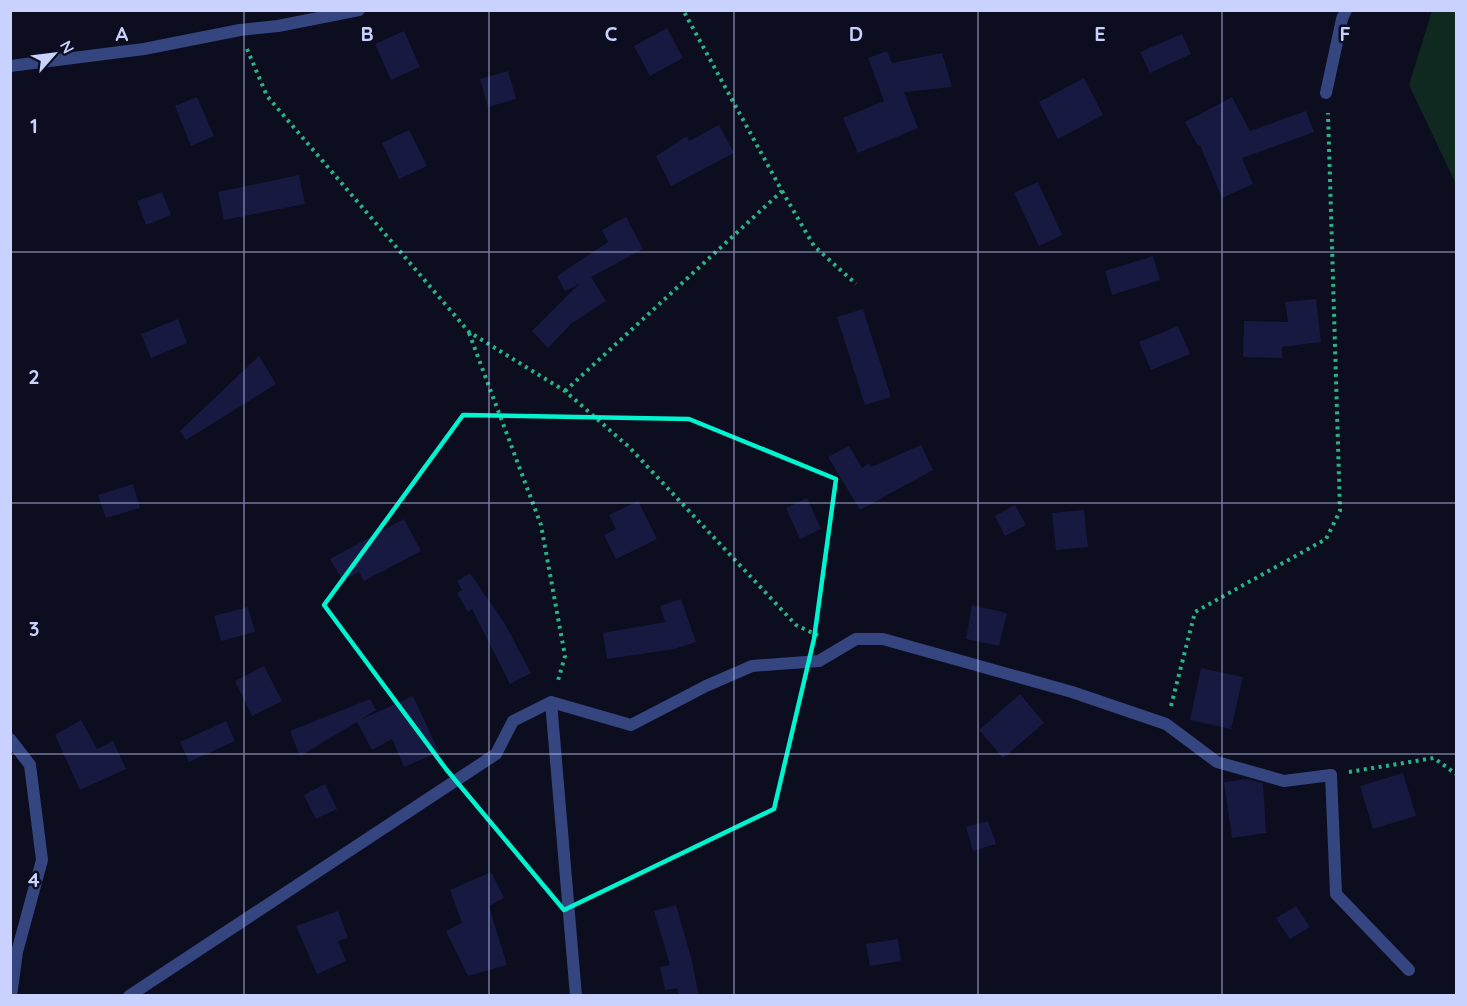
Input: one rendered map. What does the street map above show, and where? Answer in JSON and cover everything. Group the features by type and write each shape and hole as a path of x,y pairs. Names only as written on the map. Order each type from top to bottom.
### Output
{"street":[{"path":"10,66 144,49 305,16 359,10"},
{"path":"1326,93 1346,10"},
{"path":"129,996 496,754 513,721 551,702 631,725 706,686 752,666 819,661 856,639 883,639 1072,692 1166,724 1217,762 1284,781 1331,775 1336,894 1409,970"},
{"path":"551,702 576,996"},
{"path":"10,739 30,765 42,860 17,952 11,996"}],"path":[{"path":"683,10 814,246 856,284"},
{"path":"240,30 267,96 469,332 565,391 629,447 796,625 822,638 856,639"},
{"path":"1166,724 1195,612 1326,539 1340,511 1330,138 1326,93"},
{"path":"565,391 782,190"},
{"path":"469,332 541,525 565,656 551,702"},
{"path":"1331,775 1434,758 1456,774"}],"highlighted area":[{"path":"463,415 689,419 836,479 814,639 774,809 564,910 446,769 324,605"}],"green space":[{"path":"1432,11 1456,11 1456,184 1409,85"}],"building":[{"path":"667,28 683,58 650,76 634,46"},
{"path":"404,31 420,67 391,80 375,44"},
{"path":"1182,34 1191,54 1150,73 1140,52"},
{"path":"887,51 892,63 942,53 952,87 904,92 918,128 858,153 843,118 884,101 868,58"},
{"path":"508,71 516,99 488,107 480,79"},
{"path":"1084,78 1103,115 1058,139 1039,102"},
{"path":"197,97 214,136 191,146 175,106"},
{"path":"1232,97 1250,131 1306,111 1314,132 1242,158 1253,184 1222,198 1200,145 1198,146 1185,122"},
{"path":"719,125 734,153 671,186 656,156 687,136 689,141"},
{"path":"409,130 427,166 399,179 382,143"},
{"path":"299,175 305,204 224,220 218,192"},
{"path":"1038,182 1062,235 1039,246 1014,193"},
{"path":"162,192 171,215 146,225 137,201"},
{"path":"626,217 643,249 591,277 606,301 571,324 548,348 532,331 579,284 565,291 557,276 608,242 602,230"},
{"path":"1153,256 1160,280 1112,295 1105,271"},
{"path":"1316,299 1321,342 1282,347 1282,358 1243,357 1244,321 1288,322 1285,302"},
{"path":"863,309 891,397 865,405 837,317"},
{"path":"178,319 187,343 151,358 141,334"},
{"path":"1178,326 1190,354 1151,370 1139,342"},
{"path":"259,356 276,384 186,440 180,431"},
{"path":"921,445 933,470 860,510 828,457 849,446 862,468 869,463 871,467"},
{"path":"133,484 140,508 106,518 98,495"},
{"path":"807,498 821,529 800,539 786,508"},
{"path":"638,501 657,539 616,559 604,535 616,529 609,515"},
{"path":"1015,505 1026,525 1005,536 995,516"},
{"path":"1084,510 1088,547 1056,550 1052,513"},
{"path":"404,519 421,551 364,581 359,572 343,581 330,559"},
{"path":"470,573 505,624 531,673 510,684 472,609 468,612 457,593 462,590 457,581"},
{"path":"681,599 696,642 674,649 607,659 603,633 665,622 660,606"},
{"path":"972,605 1007,613 999,646 966,639"},
{"path":"248,607 255,632 221,641 214,616"},
{"path":"264,666 282,701 252,716 235,681"},
{"path":"1201,668 1243,677 1231,729 1190,720"},
{"path":"1020,694 1044,723 1003,758 979,730"},
{"path":"413,696 439,752 404,767 392,739 372,750 357,722 300,756 290,731 370,699 376,710 360,720"},
{"path":"81,720 97,749 113,741 126,769 80,790 55,735"},
{"path":"226,721 235,741 189,762 180,742"},
{"path":"1403,773 1416,816 1373,829 1360,786"},
{"path":"1247,779 1263,783 1266,833 1232,838 1224,782"},
{"path":"325,784 337,809 316,819 304,795"},
{"path":"988,821 996,844 973,851 966,827"},
{"path":"491,872 504,898 489,906 507,965 468,976 446,931 462,923 450,890"},
{"path":"676,905 699,996 679,996 677,988 665,990 660,967 670,965 654,911"},
{"path":"1296,906 1310,927 1290,939 1276,918"},
{"path":"338,911 348,938 338,941 346,961 317,974 296,926"},
{"path":"898,939 901,961 870,966 866,944"}]}
